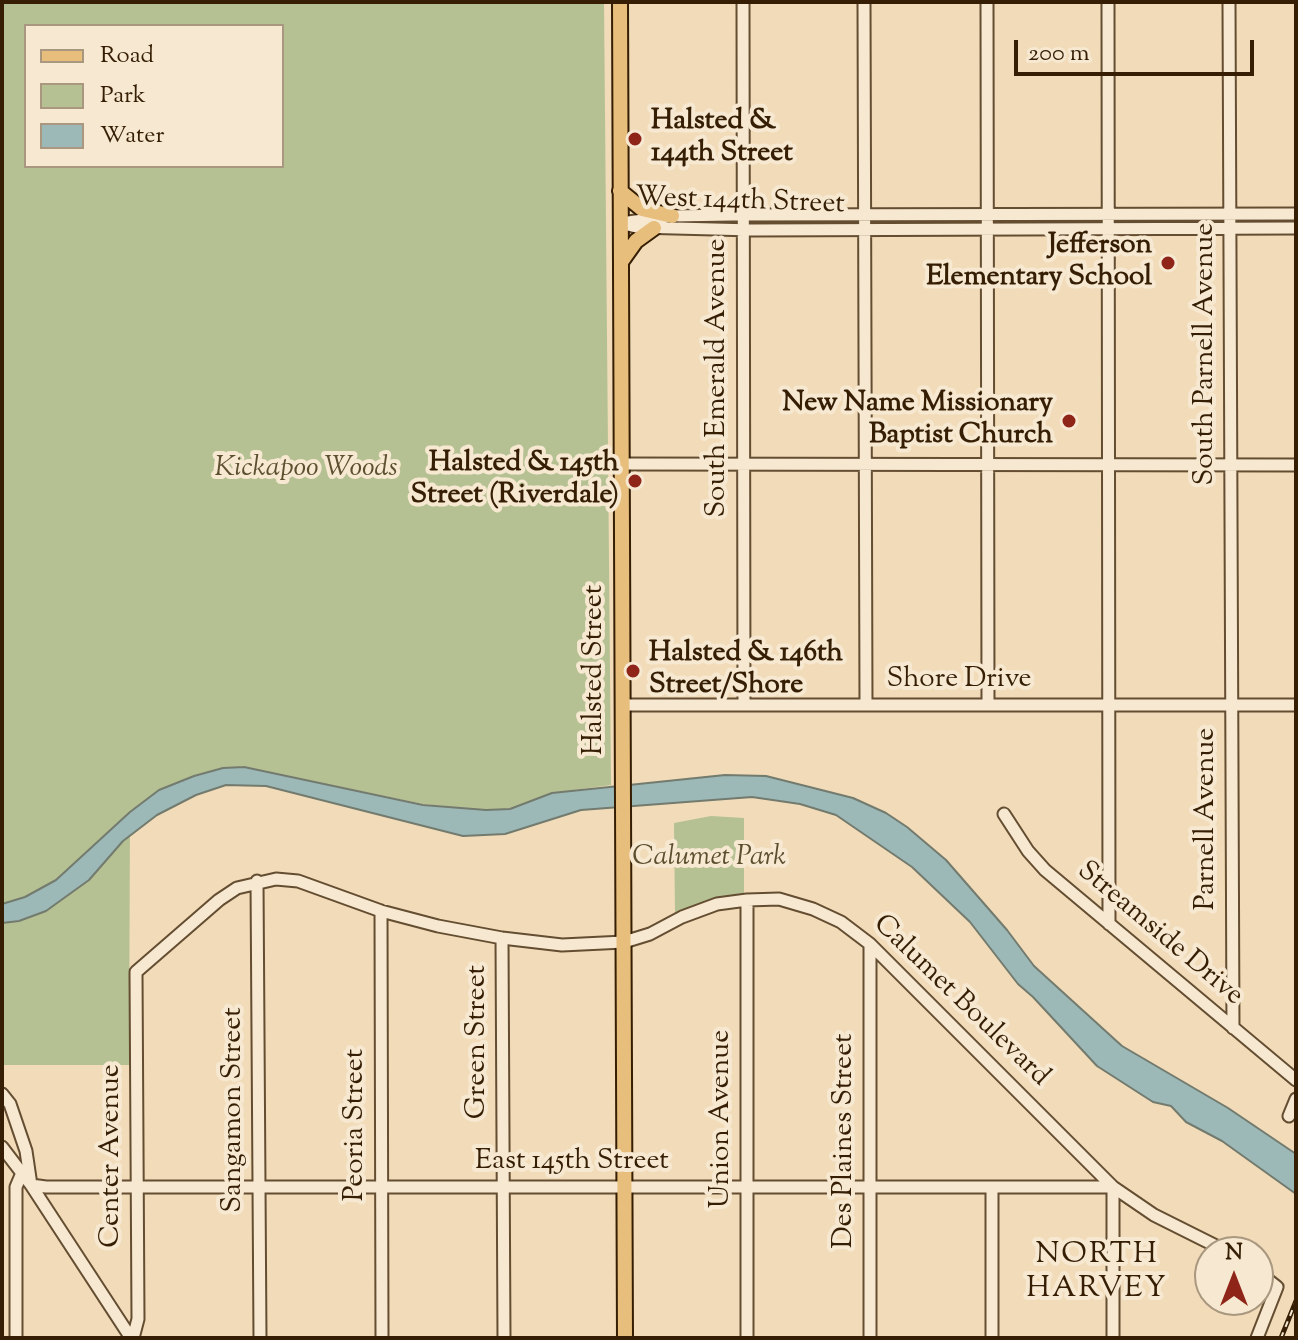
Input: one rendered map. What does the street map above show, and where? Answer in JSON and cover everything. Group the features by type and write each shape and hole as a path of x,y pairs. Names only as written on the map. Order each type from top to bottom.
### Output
{"main road":[{"name":"Halsted Street","path":"620,2 625,1338"},
{"path":"620,191 642,209 672,216"},
{"path":"620,262 636,241 654,228"}],"street":[{"name":"South Emerald Avenue","path":"743,2 744,705"},
{"path":"864,2 866,705"},
{"path":"987,2 988,705"},
{"path":"1108,2 1109,924"},
{"name":"South Parnell Avenue","path":"1229,2 1231,705"},
{"name":"West 144th Street","path":"620,223 672,216 743,215 1296,214"},
{"name":"West 144th Street","path":"620,223 636,227 743,230 1296,228"},
{"path":"621,464 1296,465"},
{"name":"Shore Drive","path":"622,705 1296,705"},
{"name":"Parnell Avenue","path":"1231,705 1233,1028"},
{"name":"Streamside Drive","path":"1004,814 1028,851 1045,870 1296,1080"},
{"name":"Calumet Boulevard","path":"136,972 219,900 237,888 257,881 298,881 381,911 502,938 562,945 624,942 650,934 682,917 717,904 779,899 813,909 841,922 870,944 1113,1187 1154,1215 1196,1236"},
{"name":"Sangamon Street","path":"257,881 260,1338"},
{"name":"Union Avenue","path":"747,900 747,1338"},
{"name":"Peoria Street","path":"381,911 382,1338"},
{"name":"Green Street","path":"502,938 504,1338"},
{"name":"Des Plaines Street","path":"870,944 870,1338"},
{"name":"Center Avenue","path":"132,1338 138,1319 136,972"},
{"path":"2,1094 10,1104 26,1151 31,1185"},
{"path":"1289,1116 1296,1099"},
{"path":"2,1147 31,1185 132,1338"},
{"path":"16,1338 16,1187 22,1173"},
{"name":"East 145th Street","path":"31,1185 1113,1187"},
{"path":"992,1187 992,1338"},
{"path":"1113,1187 1113,1338"},
{"path":"1257,1338 1266,1316"}],"green space":[{"name":"Kickapoo Woods","path":"2,2 604,2 611,785 552,793 510,809 486,810 423,804 244,767 223,768 159,790 130,812 129,1065 2,1065"},
{"name":"Calumet Park","path":"711,816 744,818 744,895 713,900 675,913 674,823"}],"water":[{"path":"244,767 423,805 486,810 510,809 552,793 725,775 766,776 853,798 907,827 946,860 1034,966 1122,1046 1228,1108 1296,1154 1296,1194 1222,1141 1186,1122 1171,1106 1153,1102 1097,1066 1018,984 970,922 912,867 836,815 800,804 752,797 581,810 505,834 463,836 266,786 226,785 196,795 157,815 123,841 89,880 46,911 19,921 2,923 2,904 25,897 56,880 130,812 159,790 223,768"}],"railway":[{"path":"1281,1338 1296,1301"}],"place":[{"name":"Halsted & 144th Street","path":"635,139"},
{"name":"Jefferson Elementary School","path":"1168,263"},
{"name":"New Name Missionary Baptist Church","path":"1069,421"},
{"name":"Halsted & 145th Street (Riverdale)","path":"635,481"},
{"name":"Halsted & 146th Street/Shore","path":"633,671"}],"district":[{"name":"NORTH HARVEY","path":"1097,1274"}]}
